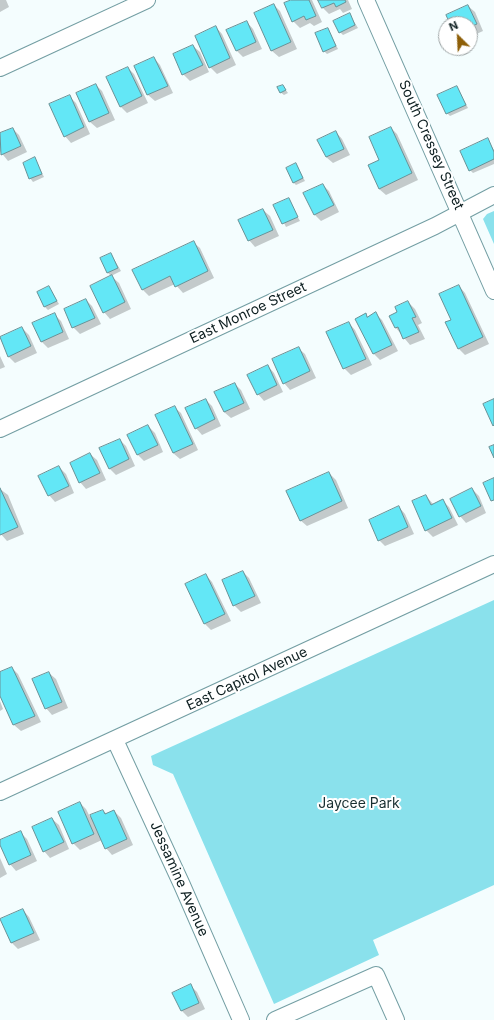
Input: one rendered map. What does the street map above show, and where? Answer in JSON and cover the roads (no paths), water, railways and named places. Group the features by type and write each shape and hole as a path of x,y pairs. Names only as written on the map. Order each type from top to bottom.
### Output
{"street":[{"path":"0,68 146,0"},
{"name":"South Cressey Street","path":"366,0 461,212 494,291"},
{"name":"East Monroe Street","path":"0,429 428,230 494,195"},
{"name":"East Capitol Avenue","path":"0,792 116,740 494,564"},
{"name":"Jessamine Avenue","path":"116,740 241,1020"},
{"path":"275,1020 376,974 396,1020"}],"park label":[{"name":"Jaycee Park","path":"359,804"}]}
